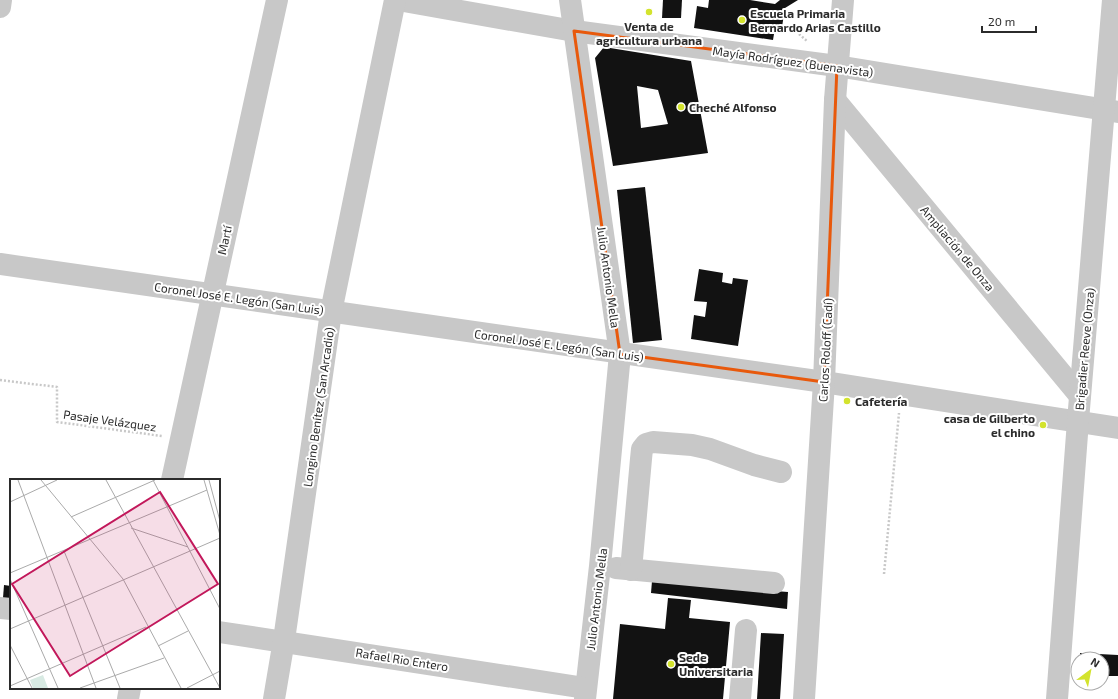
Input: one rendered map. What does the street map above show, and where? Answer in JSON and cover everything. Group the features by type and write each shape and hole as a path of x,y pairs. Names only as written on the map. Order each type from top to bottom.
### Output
{"street":[{"path":"0,7 1,0"},
{"name":"Martí","path":"172,479 277,0"},
{"name":"Mayía Rodríguez (Buenavista)","path":"396,0 574,31 837,66 1111,111"},
{"name":"Longino Benítez (San Arcadio)","path":"274,699 332,312 396,0"},
{"name":"Julio Antonio Mella","path":"570,0 620,354 600,566 585,693"},
{"name":"Carlos Roloff (Cadí)","path":"804,699 824,382 835,100 843,0"},
{"name":"Brigadier Reeve (Onza)","path":"1057,699 1080,396 1111,111 1113,0"},
{"name":"Ampliación de Onza","path":"835,100 1080,396"},
{"name":"Coronel José E. Legón (San Luis)","path":"0,264 620,354 824,382 1118,428"},
{"path":"631,570 642,449 646,444 653,442 704,447 754,465 781,472"},
{"path":"600,566 774,583"},
{"path":"0,608 10,609"},
{"path":"740,699 746,630"},
{"name":"Rafael Rio Entero","path":"220,632 284,640 585,693"},
{"path":"128,699 130,689"}],"path":[{"name":"Pasaje Velázquez","path":"0,380 57,387 56,422 181,438"},
{"path":"884,574 901,394"}],"highlighted area":[{"path":"574,31 837,66 824,382 620,354"}],"building":[{"path":"663,0 682,0 681,18 662,18"},
{"path":"709,0 750,0 775,4 780,0 798,0 785,8 782,27 775,28 773,40 694,28 697,6 708,8"},
{"name":"Cheché Alfonso","path":"604,47 691,61 708,153 613,166 595,58","holes":["637,86 658,90 668,124 641,128"]},
{"path":"645,187 662,340 633,343 617,190"},
{"path":"699,269 723,273 722,282 732,284 733,278 748,280 738,346 691,339 694,315 705,317 707,302 694,301"},
{"path":"652,581 788,592 787,609 651,593"},
{"path":"4,585 10,586 10,599 3,598"},
{"name":"Sede Universitaria","path":"668,598 691,600 689,618 730,622 723,699 613,699 620,624 665,629"},
{"path":"761,633 784,634 780,699 757,699"},
{"path":"1110,655 1118,655 1118,676 1110,676"}],"place":[{"name":"Venta de agricultura urbana","path":"649,12"},
{"name":"Escuela Primaria Bernardo Arias Castillo","path":"742,20"},
{"name":"Cheché Alfonso","path":"681,107"},
{"name":"Cafetería","path":"847,401"},
{"name":"casa de Gilberto el chino","path":"1043,425"},
{"name":"Sede Universitaria","path":"671,664"}]}
